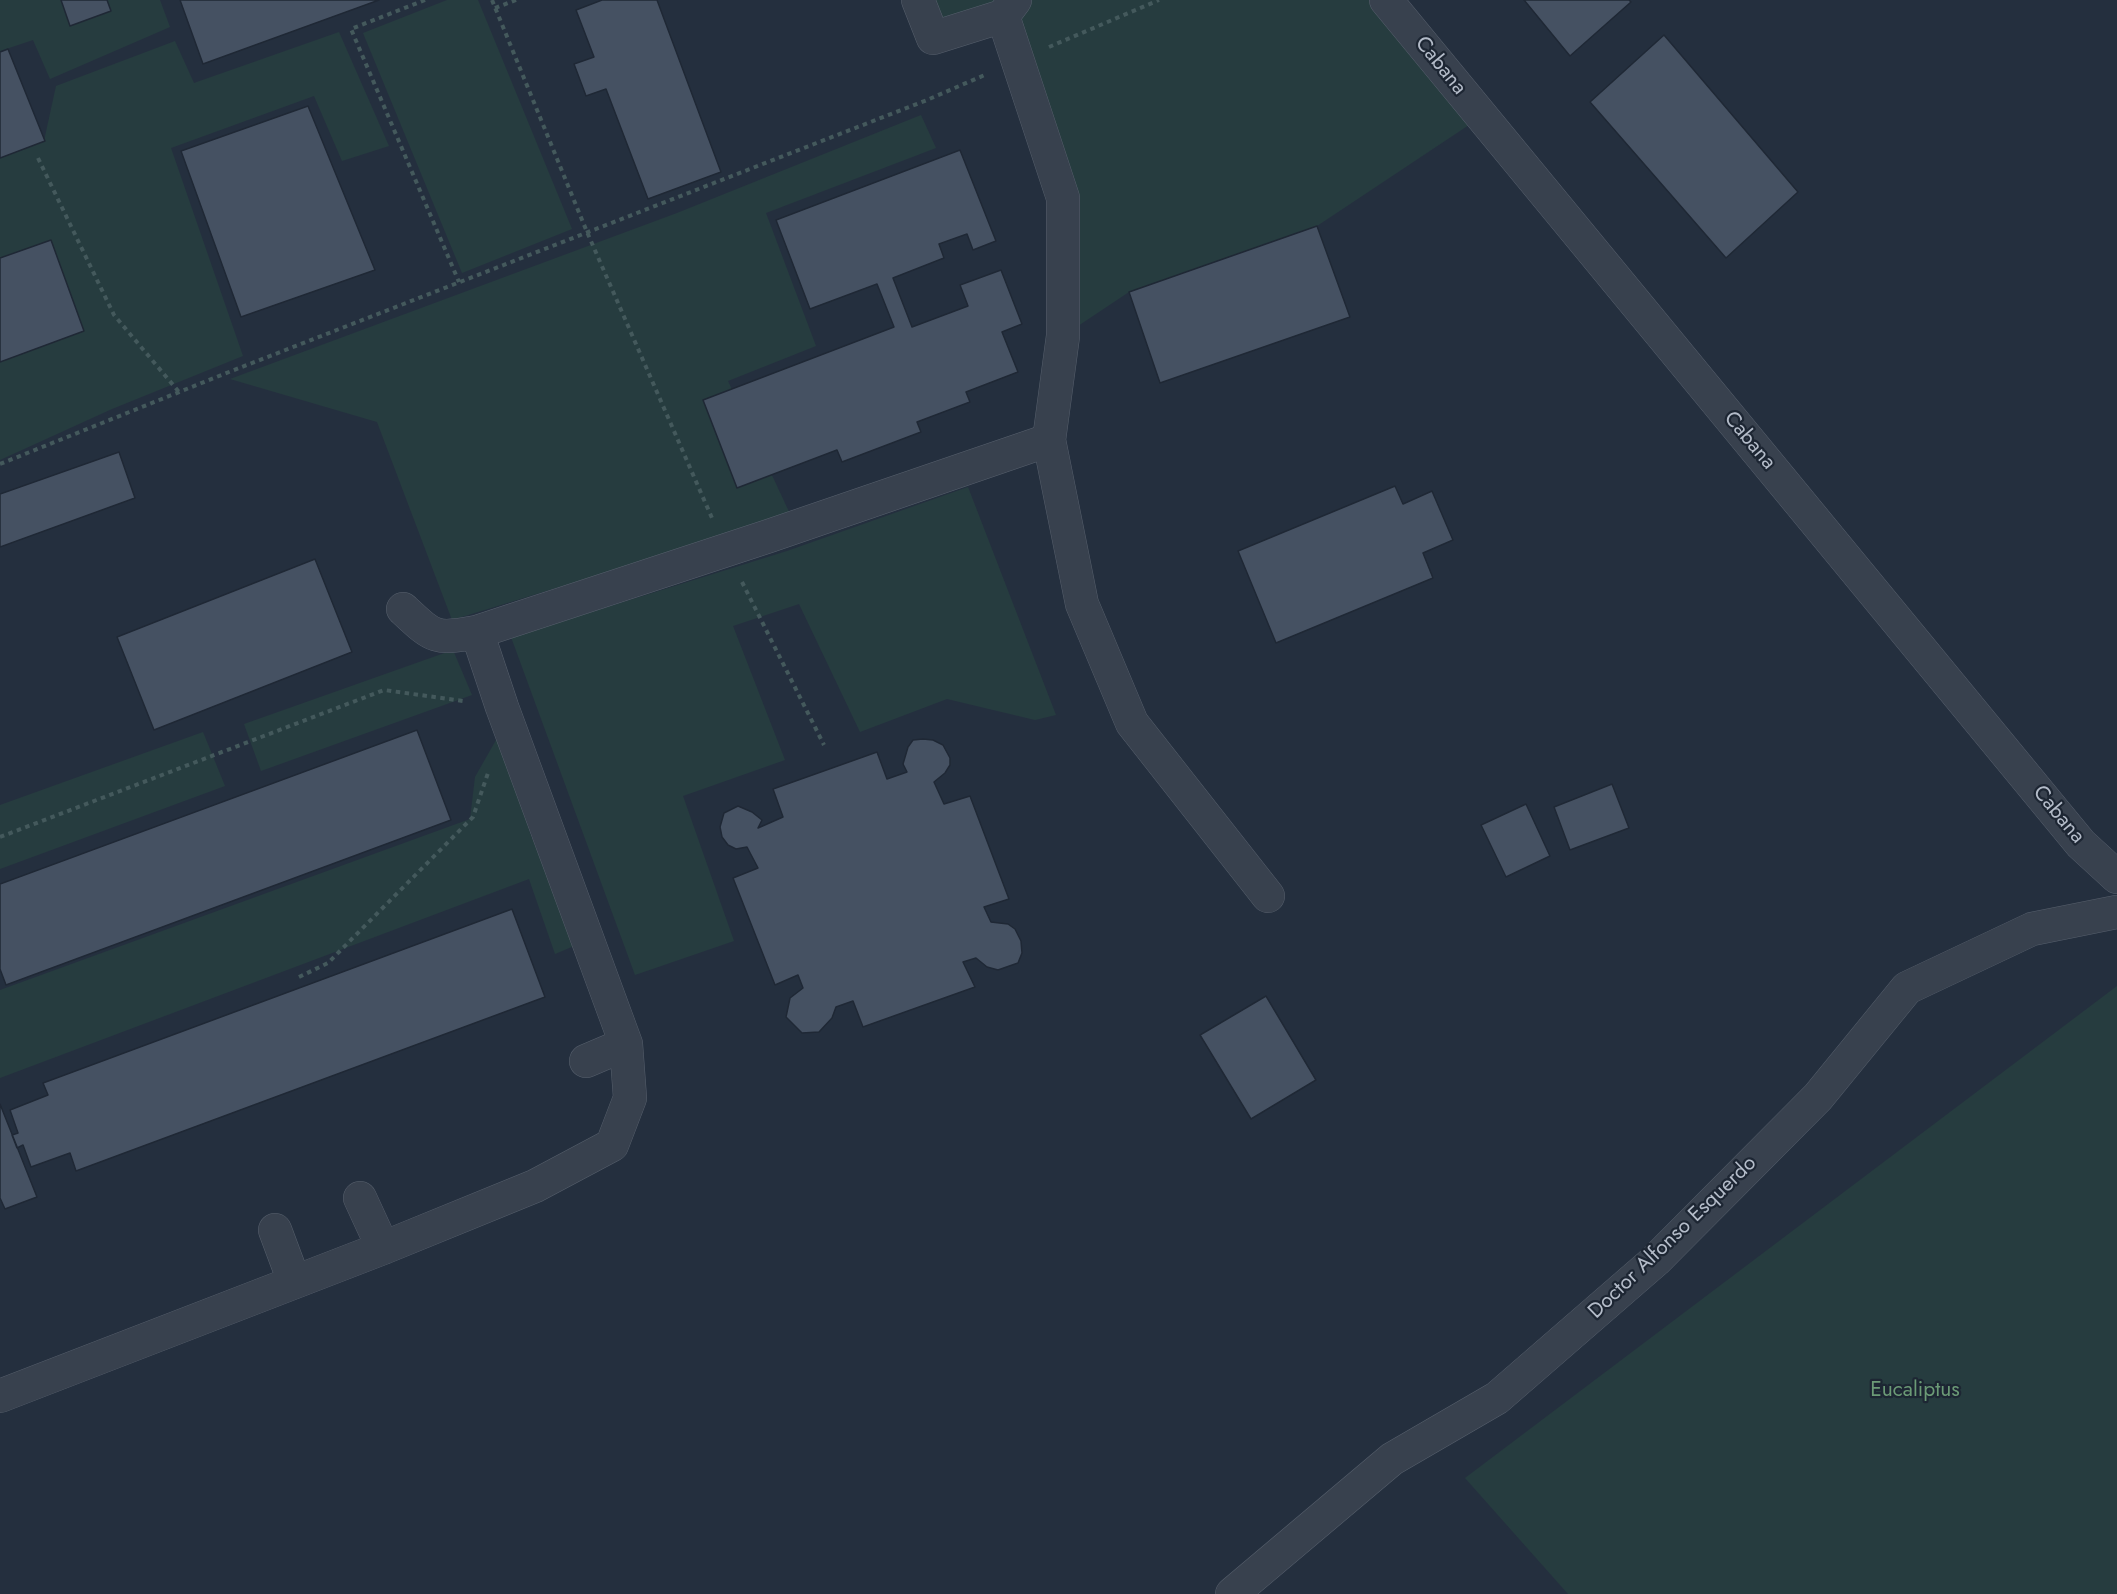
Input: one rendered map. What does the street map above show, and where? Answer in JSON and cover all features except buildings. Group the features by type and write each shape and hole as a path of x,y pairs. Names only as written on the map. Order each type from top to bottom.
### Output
{"street":[{"name":"Cabana","path":"1386,0 2081,844 2117,877"},
{"path":"914,11 933,38 1009,8 1063,198 1063,336 1049,440 1082,604 1132,723 1268,896"},
{"path":"403,609 428,632 449,637 477,632 1049,440"},
{"path":"0,1396 383,1248 535,1186 612,1145 630,1098 626,1044 516,746 477,632"},
{"name":"Doctor Alfonso Esquerdo","path":"1232,1594 1392,1459 1497,1398 1656,1260 1818,1097 1907,988 2032,929 2117,912"},
{"path":"586,1062 626,1044"},
{"path":"360,1198 383,1248"},
{"path":"275,1230 294,1281"}],"path":[{"path":"425,0 351,29 459,282"},
{"path":"492,0 587,232 726,549 824,746"},
{"path":"495,8 516,0"},
{"path":"0,464 927,100"},
{"path":"38,158 114,315 179,392"},
{"path":"0,837 384,690 502,707"},
{"path":"299,977 328,963 473,817 490,766 516,746"}],"green space":[{"path":"0,0 160,0 170,27 50,79 33,40 0,51"},
{"path":"447,0 478,0 572,229 462,273 363,33"},
{"path":"918,0 1010,0 933,38"},
{"path":"1016,0 1386,0 1481,117 1317,226 1129,292 1063,336 1063,198"},
{"path":"339,32 389,146 342,161 314,96 171,148 243,356 112,409 0,460 0,361 84,331 51,240 0,258 0,158 44,141 56,86 175,41 194,83"},
{"path":"921,115 936,148 766,213 816,346 728,381 791,516 452,620 377,422 230,379 677,213"},
{"path":"968,487 1056,715 1035,720 947,699 860,732 799,604 733,626 785,760 683,796 734,941 635,975 511,637 787,551"},
{"path":"453,650 472,695 261,771 244,724"},
{"path":"203,732 225,786 0,869 0,805"},
{"path":"500,733 530,833 574,946 555,954 529,879 0,1078 0,990 470,819 475,777"},
{"name":"Eucaliptus","path":"2117,986 2117,1594 1568,1594 1465,1478"}]}
